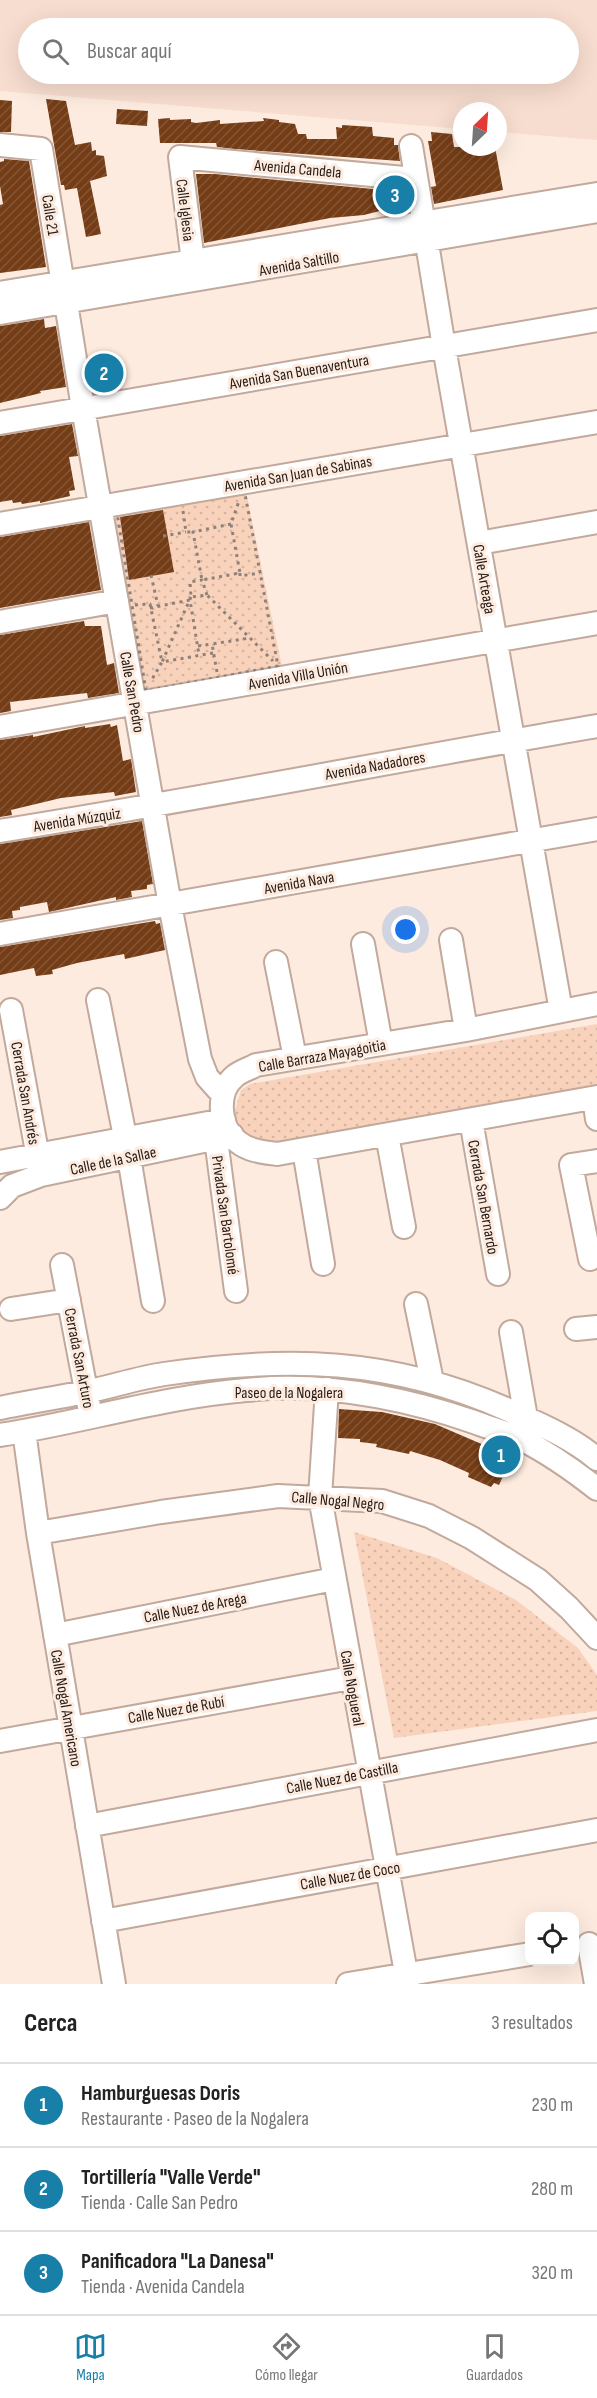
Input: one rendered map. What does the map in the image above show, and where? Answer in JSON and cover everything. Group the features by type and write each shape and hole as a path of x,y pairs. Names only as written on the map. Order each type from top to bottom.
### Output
{"street":[{"name":"Calle 21","path":"0,145 40,149 62,292"},
{"name":"Calle Arteaga","path":"411,146 461,445 561,1011"},
{"name":"Avenida Candela","path":"180,157 416,179"},
{"name":"Calle Iglesia","path":"180,157 193,262"},
{"name":"Avenida Saltillo","path":"0,293 62,292 191,282 597,194"},
{"name":"Avenida Saltillo","path":"0,313 62,292 193,262 424,231 597,211"},
{"name":"Calle San Pedro","path":"62,292 100,507 125,603 141,697 154,806 170,905 200,1059 207,1077 223,1095"},
{"name":"Avenida San Buenaventura","path":"0,423 597,320"},
{"name":"Avenida San Juan de Sabinas","path":"0,524 597,422"},
{"path":"479,543 597,522"},
{"path":"0,622 125,603"},
{"name":"Avenida Villa Unión","path":"0,727 141,697 597,623"},
{"name":"Avenida Nadadores","path":"154,806 597,726"},
{"name":"Avenida Múzquiz","path":"0,831 154,806"},
{"name":"Avenida Nava","path":"0,934 597,829"},
{"path":"452,940 466,1030"},
{"path":"363,944 381,1044"},
{"path":"276,962 295,1058"},
{"path":"98,1000 127,1148 153,1301"},
{"name":"Calle Barraza Mayagoitia","path":"223,1095 234,1076 256,1065 466,1030 597,1004"},
{"name":"Cerrada San Andrés","path":"11,1010 39,1165"},
{"path":"223,1095 224,1132 253,1150 277,1154 471,1120 596,1105"},
{"name":"Cerrada San Bernardo","path":"471,1120 498,1274"},
{"name":"Calle de la Sallae","path":"0,1162 39,1165 224,1132"},
{"name":"Privada San Bartolomé","path":"224,1132 236,1291"},
{"path":"387,1135 404,1227"},
{"path":"304,1150 323,1264"},
{"path":"590,1259 590,1231 571,1165 597,1161"},
{"name":"Calle de la Sallae","path":"0,1198 39,1165"},
{"name":"Cerrada San Arturo","path":"62,1265 85,1392 92,1416"},
{"name":"Cerrada San Arturo","path":"11,1309 69,1300"},
{"path":"416,1304 432,1382"},
{"path":"511,1332 526,1418"},
{"name":"Paseo de la Nogalera","path":"0,1408 85,1392 162,1374 242,1365 326,1363 379,1369 478,1396 592,1450"},
{"name":"Paseo de la Nogalera","path":"0,1435 92,1416 247,1389 327,1389 386,1397 436,1409 519,1438 560,1460 597,1489"},
{"name":"Calle Nogueral","path":"327,1389 320,1497 407,1979"},
{"name":"Calle Nogal Americano","path":"24,1431 38,1533 114,1984"},
{"path":"560,1460 592,1450"},
{"name":"Calle Nogal Negro","path":"38,1533 161,1512 278,1496 382,1502 429,1516 472,1538 538,1581 593,1626"},
{"name":"Calle Nuez de Arega","path":"55,1635 334,1578"},
{"name":"Calle Nuez de Rubí","path":"0,1741 351,1678"},
{"name":"Calle Nuez de Castilla","path":"87,1826 597,1730"},
{"name":"Calle Nuez de Coco","path":"103,1921 597,1830"},
{"path":"587,1944 596,1984"},
{"path":"348,1984 407,1979 525,1955"}],"path":[{"path":"141,697 125,603 117,513 244,489"},
{"path":"244,489 231,524 240,576 260,573"},
{"path":"244,489 278,666"},
{"path":"182,500 186,532"},
{"path":"163,536 231,524"},
{"path":"193,532 207,595 278,666"},
{"path":"199,655 190,582 240,573"},
{"path":"151,575 158,606"},
{"path":"150,608 207,595"},
{"path":"141,697 162,662 191,599"},
{"path":"125,603 150,604 162,662"},
{"path":"198,646 250,638"},
{"path":"212,644 218,678"},
{"path":"162,662 213,652"},
{"path":"141,697 278,666"}],"shaded area":[{"path":"0,0 597,0 597,140 507,133 507,102 453,102 453,128 0,91"},
{"path":"245,487 282,667 144,694 114,511"},
{"path":"597,1024 597,1087 273,1145 242,1136 233,1116 241,1090 250,1084"},
{"path":"354,1532 437,1558 516,1600 578,1648 597,1675 597,1711 394,1738"}],"building":[{"path":"46,99 66,101 75,145 91,142 92,151 96,150 96,155 104,156 107,176 90,181 101,234 86,237 77,188 65,190 64,185 61,185"},
{"path":"0,100 12,101 11,132 0,132"},
{"path":"117,109 148,111 147,126 116,124"},
{"path":"170,118 170,120 191,119 191,122 196,123 220,120 220,124 264,121 263,118 279,120 279,122 295,124 298,134 306,134 307,139 337,139 336,127 342,128 342,125 372,127 373,136 394,138 394,145 398,145 400,161 235,149 217,147 216,143 160,143 158,119"},
{"path":"431,132 452,134 453,156 497,156 503,190 434,204 431,187 436,186 428,141 432,141"},
{"path":"4,159 29,161 46,267 0,273 0,205 3,204 0,162"},
{"path":"196,174 405,192 407,204 364,215 330,218 204,243"},
{"path":"44,319 45,328 56,326 66,387 40,391 41,393 0,403 0,326"},
{"path":"113,354 118,388 95,391 90,358"},
{"path":"72,424 78,456 69,457 75,490 69,491 70,496 40,503 40,501 22,504 21,502 13,503 12,500 0,502 0,436"},
{"path":"163,510 174,572 129,580 120,517"},
{"path":"89,522 101,590 0,608 0,537"},
{"path":"84,621 85,626 101,626 107,665 114,663 119,693 88,698 87,693 10,702 11,711 0,713 0,635"},
{"path":"110,724 111,727 117,725 123,761 131,759 136,792 115,796 114,792 61,798 11,810 12,815 0,817 0,740"},
{"path":"142,821 153,884 147,885 147,889 131,891 132,897 116,900 116,897 49,912 47,902 20,907 20,910 12,911 13,918 0,920 0,844"},
{"path":"155,921 156,924 160,923 165,950 125,959 124,954 77,963 52,970 53,974 36,976 34,968 0,975 0,947"},
{"path":"339,1409 382,1412 435,1424 512,1457 499,1485 494,1483 491,1487 468,1477 469,1473 440,1460 410,1451 409,1454 376,1447 377,1444 360,1442 360,1439 338,1438"}],"place":[{"name":"Panificadora \"La Danesa\"","path":"395,195"},
{"name":"Tortillería \"Valle Verde\"","path":"104,373"},
{"name":"Hamburguesas Doris","path":"501,1455"}]}
